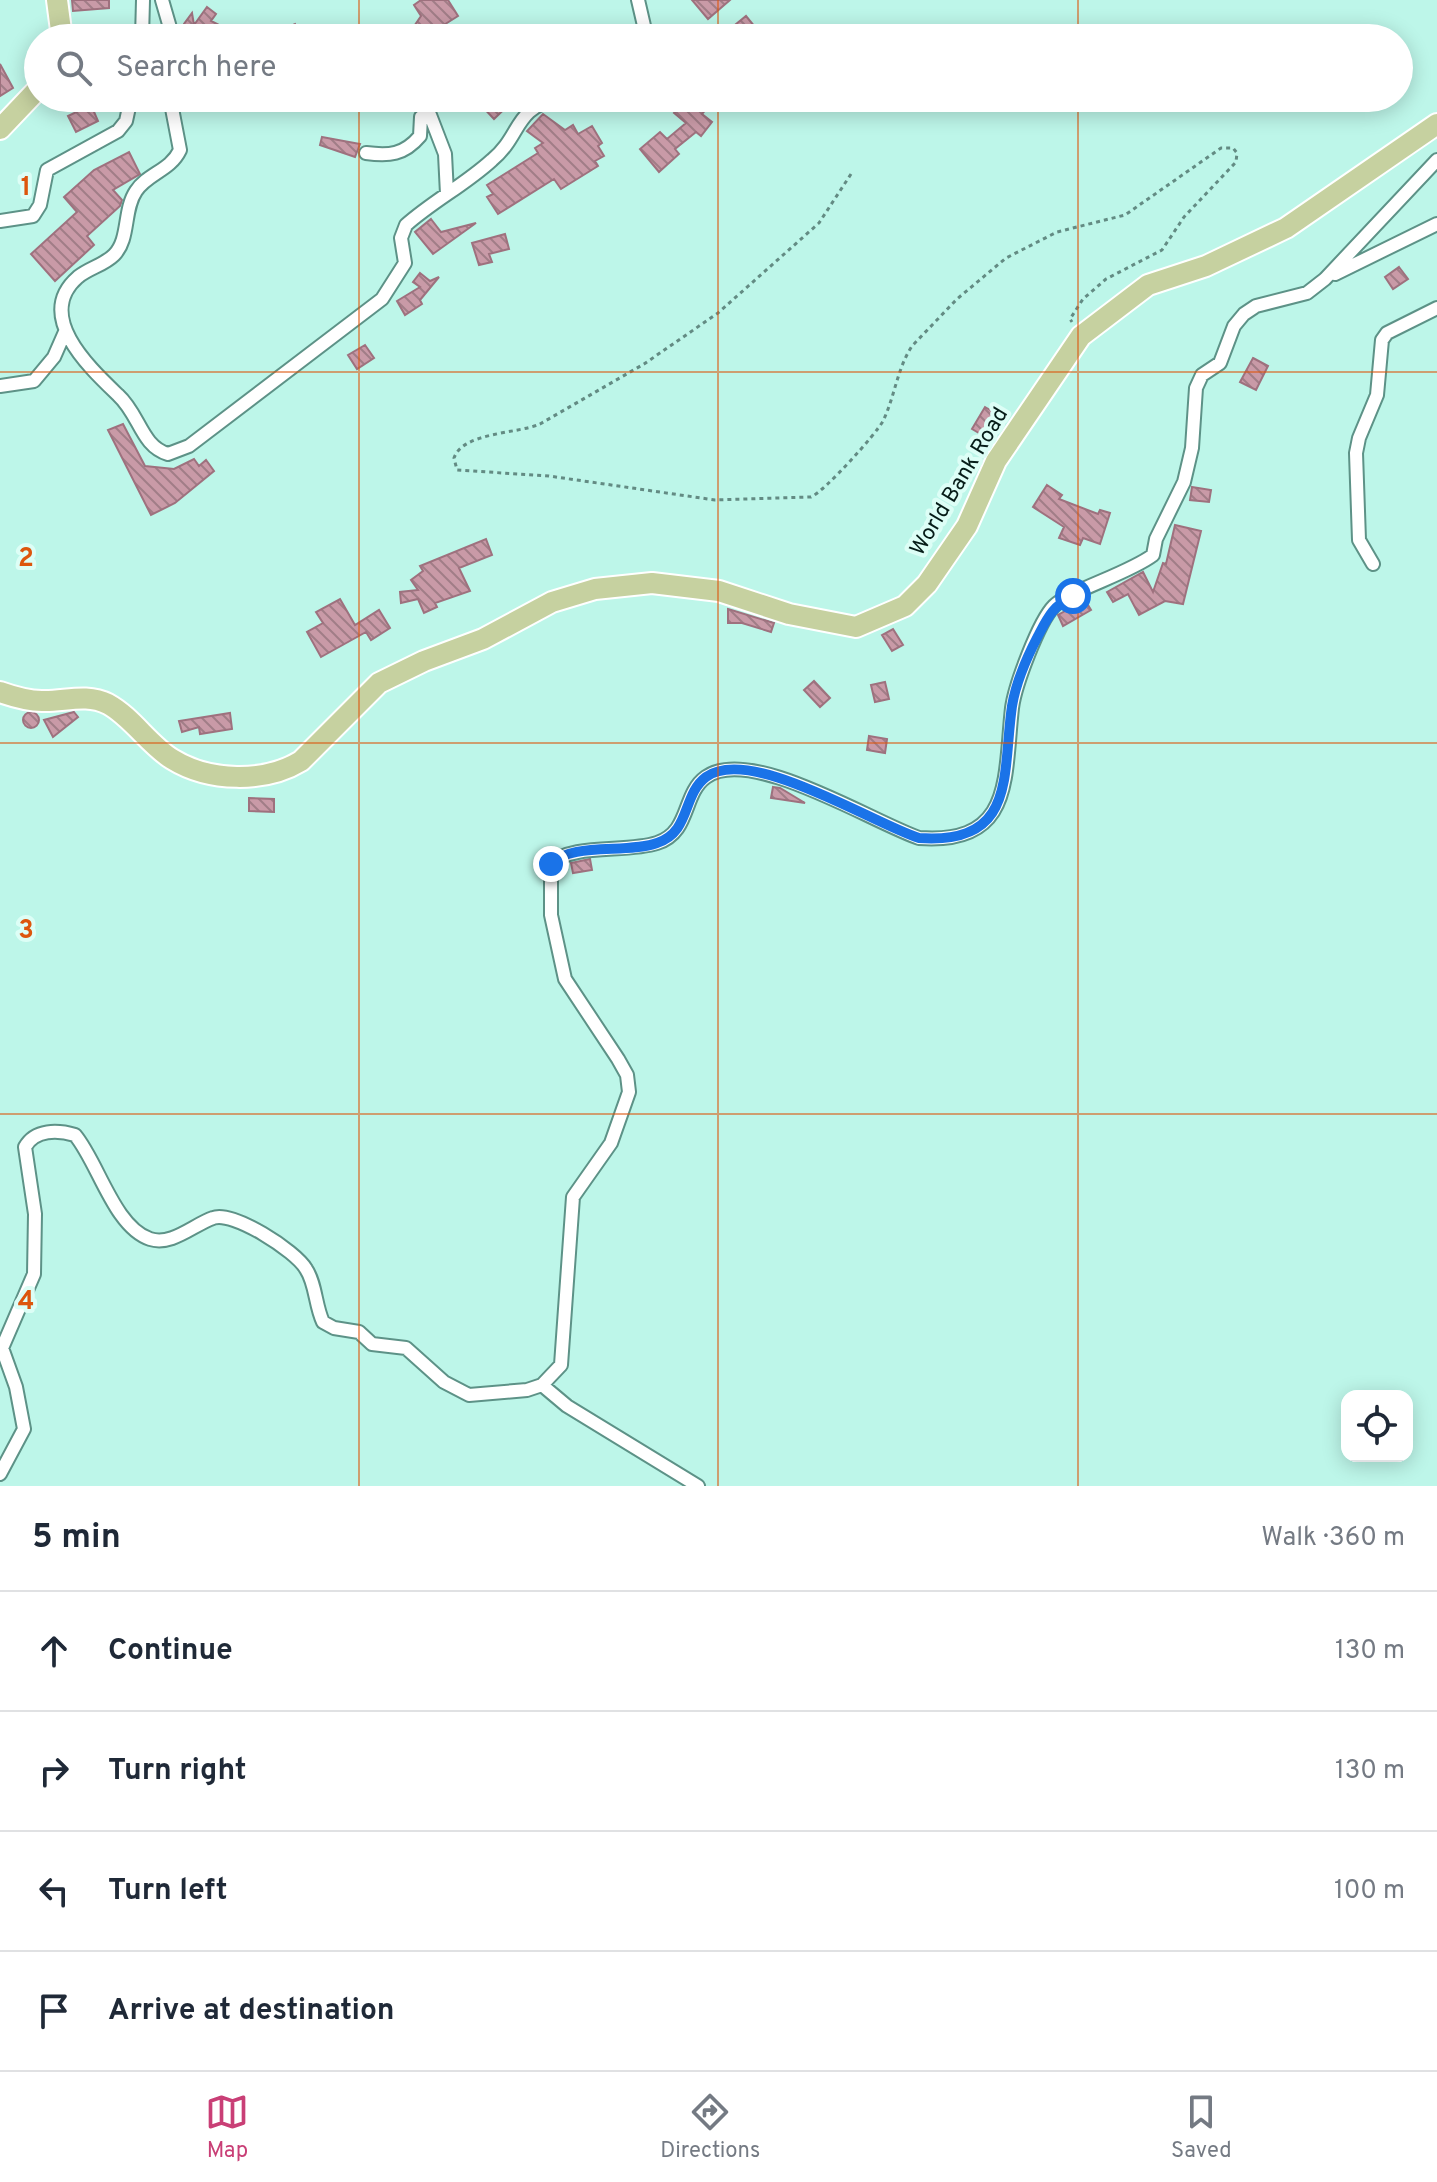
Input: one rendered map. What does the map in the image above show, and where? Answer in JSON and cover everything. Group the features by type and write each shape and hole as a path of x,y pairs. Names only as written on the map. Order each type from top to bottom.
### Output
{"main road":[{"path":"57,0 60,24"},
{"path":"0,129 24,104"},
{"name":"World Bank Road","path":"0,692 23,700 89,697 109,704 171,758 195,770 228,778 286,770 301,761 379,683 424,661 483,639 552,602 595,589 652,583 719,591 789,614 856,627 905,606 927,584 967,526 996,461 1081,336 1148,285 1206,266 1286,228 1437,124"}],"street":[{"path":"142,24 143,0"},
{"path":"162,0 169,24"},
{"path":"638,0 644,24"},
{"path":"0,221 33,216 40,205 47,170 118,131 126,121 128,112"},
{"path":"173,112 180,150 167,169 141,184 134,194 123,239 114,255 78,277 69,287 63,317 72,347 133,409 148,443 156,450 177,452 382,299 405,263 401,238 406,225 493,160 526,112"},
{"path":"366,153 390,156 404,151 420,136 424,114 430,115 445,154 447,194"},
{"path":"0,1474 24,1429 2,1348 34,1274 35,1214 25,1147 36,1135 47,1132 75,1135 127,1222 150,1239 164,1240 214,1217 230,1216 295,1255 310,1275 323,1322 334,1328 359,1332 372,1344 406,1348 444,1382 469,1395 527,1390 542,1385 561,1365 565,1351 576,1189 611,1143 629,1092 627,1075 618,1059 565,979 551,915 551,864 565,854 621,850 668,839 685,819 696,787 704,778 726,770 770,773 919,838 940,839 976,830 998,805 1008,772 1012,705 1028,655 1055,605 1140,566 1153,555 1156,539 1184,482 1192,448 1196,388 1202,375 1220,363 1234,326 1256,306 1307,293 1325,279 1437,160"},
{"path":"1325,279 1437,224"},
{"path":"1373,564 1359,540 1356,453 1377,395 1382,340 1387,333 1437,308"},
{"path":"0,386 34,381 54,357 65,332"},
{"path":"542,1385 567,1406 698,1486"}],"path":[{"path":"851,174 819,223 708,321 644,364 540,424 523,432 492,435 462,446 454,458 457,470 549,476 715,500 811,497 825,489 883,422 903,359 912,346 990,270 1057,232 1125,215 1178,181 1212,153 1228,145 1233,148 1237,153 1236,162 1184,217 1162,250 1106,279 1076,307 1070,319 1081,336"}],"building":[{"path":"72,0 109,0 109,8 73,11"},
{"path":"421,0 448,0 458,16 445,24 416,24 421,16 414,5"},
{"path":"692,0 730,0 708,19"},
{"path":"207,7 216,14 211,21 217,24 195,24"},
{"path":"192,13 194,24 184,24"},
{"path":"746,16 753,24 736,24"},
{"path":"0,64 13,88 0,96"},
{"path":"76,112 94,112 98,121 76,132 68,116"},
{"path":"487,112 501,112 494,119"},
{"path":"704,112 702,114 712,122 701,136 696,132 675,149 679,154 659,172 640,149 660,132 667,139 686,123 674,113"},
{"path":"543,114 565,130 573,125 578,134 592,126 602,143 598,146 604,156 595,161 598,166 561,189 554,179 498,214 487,197 493,194 487,185 538,153 535,148 543,143 527,131"},
{"path":"322,137 360,144 355,157 320,145"},
{"path":"129,152 140,174 113,190 122,200 120,206 87,236 94,245 55,281 31,254 77,212 64,197 94,170"},
{"path":"431,219 441,232 476,223 433,254 415,232"},
{"path":"505,234 509,249 489,254 492,262 479,265 472,243"},
{"path":"1399,267 1408,279 1393,289 1385,277"},
{"path":"420,273 430,281 439,277 420,300 422,304 405,315 397,301 420,287 413,282"},
{"path":"365,345 374,358 357,369 348,355"},
{"path":"1253,358 1268,366 1256,390 1240,382"},
{"path":"985,407 1002,417 989,439 972,429"},
{"path":"123,424 145,466 174,469 194,459 199,466 206,460 214,471 175,503 151,515 108,430"},
{"path":"1047,485 1062,495 1059,499 1098,514 1100,510 1110,513 1100,544 1083,538 1080,545 1059,538 1064,527 1033,507"},
{"path":"1192,487 1211,490 1209,502 1190,500"},
{"path":"1175,525 1201,531 1183,604 1165,601 1139,615 1128,594 1113,602 1107,592 1143,572 1153,592 1163,563 1166,564"},
{"path":"486,539 492,555 459,568 470,591 435,603 437,607 424,613 418,599 401,603 400,592 418,590 411,580 423,571 420,566"},
{"path":"340,599 355,625 379,610 390,628 371,640 366,632 321,657 307,632 323,623 316,612"},
{"path":"1085,600 1091,610 1063,626 1058,615"},
{"path":"728,609 774,623 771,632 742,623 728,623"},
{"path":"893,629 903,645 892,651 882,635"},
{"path":"814,681 830,698 820,707 804,690"},
{"path":"885,682 889,699 875,702 871,685"},
{"path":"31,712 37,714 37,726 31,728 25,726 23,720 25,714"},
{"path":"74,712 78,717 53,737 44,720"},
{"path":"230,713 232,729 200,734 199,727 182,732 179,721"},
{"path":"869,736 887,739 885,753 867,750"},
{"path":"773,787 780,788 805,803 771,798"},
{"path":"249,798 274,799 274,812 249,811"},
{"path":"590,859 592,870 573,873 571,863"}],"route":[{"path":"551,864 565,854 621,850 668,839 685,819 696,787 704,778 726,770 770,773 919,838 958,837 976,830 998,805 1008,772 1012,705 1028,655 1055,605 1073,596"}]}
